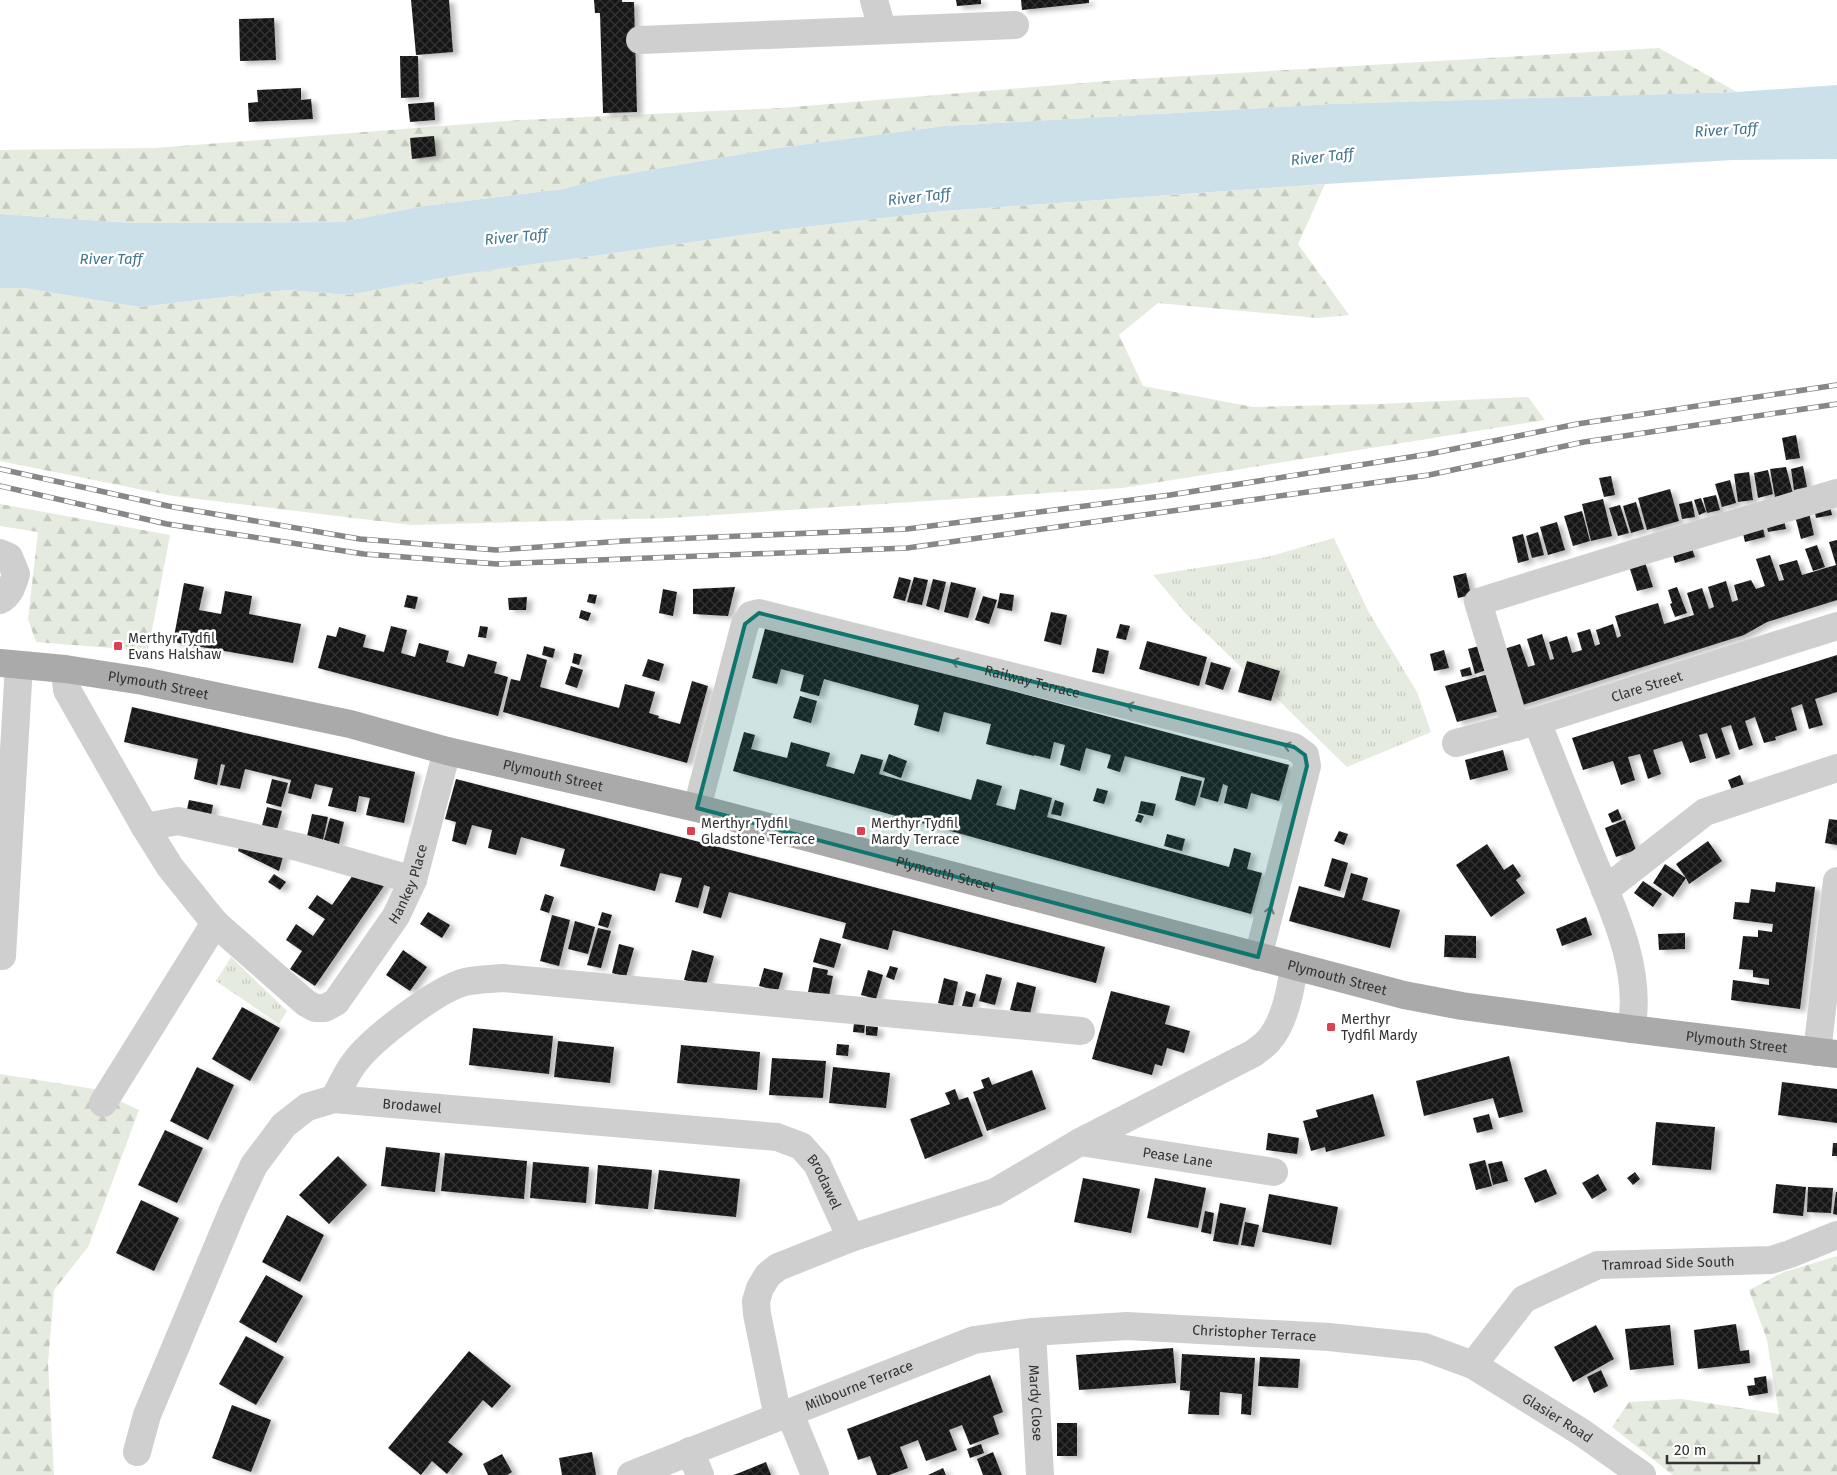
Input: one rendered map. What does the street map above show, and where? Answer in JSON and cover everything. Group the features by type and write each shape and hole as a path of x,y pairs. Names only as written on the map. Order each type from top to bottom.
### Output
{"main road":[{"name":"Plymouth Street","path":"10,664 143,681 350,724 447,751 697,808 1404,995 1462,1006 1827,1053"}],"street":[{"path":"874,0 882,29"},
{"path":"640,40 1015,24"},
{"path":"1631,1029 1635,1006 1632,974 1616,919 1605,890 1526,724 1478,602 1837,494"},
{"path":"0,553 9,557 16,574 11,589 0,600"},
{"name":"Railway Terrace","path":"697,808 745,624 751,615 760,612 1294,747 1305,755 1307,766 1258,957"},
{"name":"Clare Street","path":"1456,743 1526,724 1837,626"},
{"path":"2,956 10,664"},
{"path":"65,670 67,690 145,827 170,867 215,923 103,1103"},
{"name":"Hankey Place","path":"215,923 306,1003 315,1008 325,1008 336,1002 396,916 413,880 447,751"},
{"path":"1605,890 1705,812 1837,768"},
{"path":"145,827 178,821 298,847 413,880"},
{"path":"1827,1053 1837,881"},
{"path":"815,1475 787,1415 775,1403 756,1301 760,1288 768,1275 778,1267 851,1238 995,1192 1080,1142 1254,1053 1268,1041 1278,1027 1291,986 1294,966"},
{"path":"334,1099 355,1062 385,1033 414,1011 438,994 465,982 504,978 1081,1031"},
{"name":"Brodawel","path":"137,1452 147,1415 233,1210 254,1165 284,1125 307,1107 334,1099 777,1137 801,1146 817,1164 851,1238"},
{"name":"Pease Lane","path":"1080,1142 1274,1172"},
{"name":"Tramroad Side South","path":"1473,1365 1524,1299 1598,1265 1771,1260 1837,1235"},
{"name":"Christopher Terrace","path":"1032,1332 1127,1326 1329,1337 1424,1347 1473,1365"},
{"name":"Milbourne Terrace","path":"631,1475 695,1463 787,1415 974,1340 1032,1332"},
{"name":"Mardy Close","path":"1032,1332 1036,1473"},
{"name":"Glasier Road","path":"1473,1365 1581,1432 1642,1475"}],"highlighted area":[{"path":"759,613 1294,747 1305,755 1307,766 1258,957 697,808 745,624"}],"green space":[{"path":"1659,48 1737,92 1332,104 944,126 777,148 603,178 563,189 424,206 342,222 133,223 0,214 0,150 155,148 521,120 781,108 1118,80"},
{"path":"1325,184 1298,244 1349,315 1318,318 1158,303 1119,335 1143,386 1253,407 1379,404 1528,397 1545,420 1122,488 669,518 411,525 173,496 0,461 0,288 23,288 139,307 286,290 348,295 464,274 771,231 944,211"},
{"path":"0,504 170,535 148,651 36,642 28,619 38,532 0,526"},
{"path":"1334,538 1368,611 1417,692 1431,732 1347,767 1273,695 1280,671 1247,661 1244,670 1186,614 1153,575 1267,557"},
{"path":"231,957 287,1011 279,1024 216,981"},
{"path":"0,1074 94,1089 139,1110 88,1247 54,1290 48,1363 54,1475 0,1475"},
{"path":"1837,1256 1837,1475 1673,1475 1612,1427 1629,1402 1682,1399 1779,1414 1767,1340 1749,1290 1784,1272"}],"water":[{"name":"River Taff","path":"1837,85 1837,159 1733,160 1325,184 944,211 771,231 464,274 348,295 286,290 139,307 23,288 0,288 0,214 133,223 342,222 424,206 563,189 603,178 777,148 944,126 1332,104 1737,92"}],"building":[{"path":"411,0 449,0 453,52 416,55"},
{"path":"594,0 634,2 637,112 603,113 600,13 595,13"},
{"path":"956,0 981,0 981,4 957,6"},
{"path":"1021,0 1089,0 1089,3 1022,10"},
{"path":"274,18 276,60 240,61 239,19"},
{"path":"400,56 418,56 419,97 401,98"},
{"path":"301,88 301,100 311,99 313,119 249,122 248,103 258,102 257,90"},
{"path":"434,102 435,120 410,122 408,104"},
{"path":"434,136 436,156 412,159 410,138"},
{"path":"1796,435 1800,458 1786,460 1782,438"},
{"path":"1803,466 1807,487 1794,490 1791,469"},
{"path":"1786,467 1793,494 1775,497 1770,469"},
{"path":"1768,470 1773,494 1758,498 1754,473"},
{"path":"1749,472 1753,500 1738,502 1734,474"},
{"path":"1611,476 1615,495 1604,497 1599,478"},
{"path":"1730,480 1736,503 1722,507 1715,484"},
{"path":"1670,489 1679,521 1647,530 1638,498"},
{"path":"1716,495 1720,510 1707,513 1703,498"},
{"path":"1701,498 1706,512 1699,515 1694,500"},
{"path":"1603,499 1612,536 1591,541 1582,504"},
{"path":"1692,501 1695,517 1682,519 1679,504"},
{"path":"1636,502 1644,529 1631,533 1623,506"},
{"path":"1620,505 1629,533 1618,536 1609,508"},
{"path":"1830,506 1832,515 1816,518 1814,509"},
{"path":"1582,511 1590,541 1573,546 1564,516"},
{"path":"1809,513 1814,535 1801,539 1795,516"},
{"path":"1784,520 1786,529 1768,532 1766,523"},
{"path":"1557,522 1565,550 1548,555 1540,527"},
{"path":"1762,524 1765,537 1745,542 1742,529"},
{"path":"1538,532 1544,555 1532,558 1526,536"},
{"path":"1523,534 1529,560 1518,563 1512,537"},
{"path":"1837,540 1837,600 1767,622 1744,635 1513,708 1504,649 1520,644 1528,667 1535,665 1527,639 1542,634 1550,660 1554,659 1549,642 1567,636 1572,653 1582,650 1577,633 1590,629 1595,646 1600,644 1596,630 1613,624 1617,638 1621,636 1615,616 1658,603 1664,624 1694,615 1687,593 1702,588 1709,609 1714,607 1708,587 1726,581 1732,602 1738,600 1734,585 1751,580 1756,589 1765,586 1756,559 1770,555 1779,581 1784,580 1779,565 1797,560 1802,575 1836,565 1829,542"},
{"path":"1817,545 1825,567 1813,571 1805,549"},
{"path":"1691,546 1695,557 1675,563 1672,552"},
{"path":"1645,562 1653,587 1637,591 1629,566"},
{"path":"1466,573 1471,595 1458,598 1453,576"},
{"path":"899,577 911,580 905,601 893,598"},
{"path":"914,577 928,580 922,605 907,602"},
{"path":"933,579 946,582 939,610 926,606"},
{"path":"951,582 976,588 968,618 944,612"},
{"path":"184,583 204,587 199,610 221,614 225,591 252,596 249,614 301,624 293,663 173,642"},
{"path":"735,587 728,616 693,614 693,589"},
{"path":"1677,587 1687,613 1675,617 1670,604 1672,603 1668,590"},
{"path":"663,589 677,592 673,616 659,613"},
{"path":"1000,593 1014,595 1012,611 997,608"},
{"path":"589,594 597,595 595,604 587,602"},
{"path":"407,595 418,597 415,609 404,607"},
{"path":"983,596 997,600 989,624 975,620"},
{"path":"527,597 526,610 509,610 508,598"},
{"path":"581,610 591,613 588,621 579,618"},
{"path":"1051,612 1067,615 1061,645 1044,641"},
{"path":"1120,624 1130,626 1126,640 1116,638"},
{"path":"766,625 1289,765 1279,801 1251,793 1247,809 1224,803 1228,786 1223,784 1218,802 1200,797 1205,778 1125,756 1120,772 1107,768 1111,755 1086,748 1080,771 1060,765 1065,745 1054,742 1050,759 986,744 991,724 944,712 939,732 914,725 919,705 824,679 819,696 800,691 804,675 781,669 777,684 752,678"},
{"path":"391,626 407,630 401,653 415,657 419,643 449,651 446,662 464,667 468,654 497,662 494,673 508,677 498,716 318,668 327,635 336,637 339,627 366,635 363,647 384,652"},
{"path":"480,626 488,627 486,638 478,637"},
{"path":"1147,641 1207,657 1199,686 1139,669"},
{"path":"1483,645 1489,669 1475,674 1468,649"},
{"path":"544,646 555,649 553,658 542,655"},
{"path":"1097,648 1109,651 1104,674 1092,672"},
{"path":"1444,650 1449,668 1434,671 1430,654"},
{"path":"574,653 582,655 579,665 572,663"},
{"path":"527,654 547,660 540,687 619,708 625,684 655,692 649,713 659,716 658,718 680,724 692,681 708,686 687,763 503,712 511,679 520,681"},
{"path":"1837,655 1837,692 1815,699 1823,725 1809,729 1802,704 1791,708 1797,730 1775,737 1776,740 1764,743 1755,717 1745,721 1753,745 1739,750 1731,725 1721,728 1730,754 1716,759 1707,733 1699,735 1706,758 1690,763 1682,741 1653,750 1661,774 1648,779 1640,754 1628,757 1635,780 1621,785 1613,761 1583,770 1572,738"},
{"path":"648,659 664,664 659,681 642,676"},
{"path":"1247,661 1280,671 1271,701 1238,692"},
{"path":"1211,662 1231,668 1223,690 1205,684"},
{"path":"571,666 583,670 577,688 565,684"},
{"path":"1470,667 1472,675 1462,677 1460,670"},
{"path":"1492,673 1503,710 1457,722 1445,686"},
{"path":"800,696 817,701 811,723 793,718"},
{"path":"132,707 415,772 404,823 366,815 370,798 359,796 356,812 328,806 333,788 315,784 311,799 288,793 291,780 245,769 240,789 220,785 225,765 221,764 217,785 194,779 198,759 124,742"},
{"path":"744,732 755,735 751,749 787,758 791,742 830,753 826,766 854,774 861,754 883,760 879,774 971,800 977,779 1002,786 996,805 1015,810 1020,789 1052,798 1047,817 1229,867 1234,848 1251,853 1247,869 1262,873 1251,914 733,771"},
{"path":"1503,750 1508,770 1470,780 1465,760"},
{"path":"889,754 907,761 901,778 883,771"},
{"path":"1740,775 1744,785 1732,790 1728,780"},
{"path":"1181,776 1202,781 1195,806 1175,800"},
{"path":"272,779 288,783 281,807 266,803"},
{"path":"456,779 1105,947 1096,983 893,930 888,950 842,938 846,923 729,892 721,918 703,913 710,887 704,885 698,908 675,902 682,878 660,873 655,891 560,866 565,849 521,837 516,855 488,848 492,830 472,825 466,845 452,841 456,822 445,819"},
{"path":"1097,788 1108,791 1104,804 1093,801"},
{"path":"189,800 213,805 210,820 186,814"},
{"path":"1055,800 1064,803 1061,816 1051,814"},
{"path":"1141,801 1156,804 1153,816 1138,813"},
{"path":"267,807 282,811 276,833 261,829"},
{"path":"1618,809 1622,819 1612,823 1608,814"},
{"path":"312,814 328,817 323,840 307,836"},
{"path":"1138,814 1144,816 1141,823 1135,821"},
{"path":"330,818 344,822 339,844 324,840"},
{"path":"1829,819 1837,820 1837,845 1825,843"},
{"path":"1625,820 1636,850 1616,857 1605,828"},
{"path":"1339,831 1348,834 1344,845 1334,841"},
{"path":"1167,834 1185,839 1182,851 1164,846"},
{"path":"1708,841 1722,861 1689,884 1676,864"},
{"path":"240,844 284,853 279,871 238,851"},
{"path":"1487,844 1504,870 1513,864 1521,876 1516,880 1525,893 1491,917 1456,865"},
{"path":"1332,858 1348,863 1340,891 1324,886"},
{"path":"1665,864 1686,878 1673,897 1653,883"},
{"path":"355,872 386,883 315,986 290,969 302,951 286,940 296,924 313,936 325,919 308,908 317,895 332,905"},
{"path":"1351,873 1368,878 1362,900 1400,910 1390,948 1289,921 1299,886 1344,898"},
{"path":"274,874 286,882 280,890 268,882"},
{"path":"1643,881 1662,894 1653,907 1634,893"},
{"path":"1776,882 1815,887 1800,1009 1731,1000 1733,980 1769,985 1769,979 1753,977 1753,970 1739,969 1743,936 1758,937 1758,930 1772,932 1773,924 1733,919 1735,902 1749,903 1751,889 1775,892"},
{"path":"545,894 554,897 549,913 540,910"},
{"path":"428,912 450,925 442,938 420,924"},
{"path":"602,912 612,915 608,928 598,925"},
{"path":"552,915 570,920 559,966 540,961"},
{"path":"1586,917 1592,935 1562,946 1556,929"},
{"path":"575,921 595,927 588,954 568,949"},
{"path":"598,928 611,931 601,968 587,965"},
{"path":"1685,933 1685,949 1659,950 1658,934"},
{"path":"1445,935 1476,936 1476,958 1444,957"},
{"path":"820,938 841,944 834,968 813,962"},
{"path":"619,944 634,948 626,977 612,973"},
{"path":"403,950 427,967 410,991 386,975"},
{"path":"692,950 714,956 706,985 684,980"},
{"path":"890,966 898,968 894,980 886,977"},
{"path":"813,967 828,970 827,975 833,976 829,996 808,992"},
{"path":"764,968 783,973 778,991 759,986"},
{"path":"868,970 883,975 876,999 861,995"},
{"path":"986,974 1002,978 995,1005 979,1001"},
{"path":"944,978 958,982 953,1006 938,1003"},
{"path":"1017,982 1036,987 1030,1014 1010,1010"},
{"path":"966,991 976,994 972,1008 962,1006"},
{"path":"1111,991 1170,1006 1165,1024 1190,1031 1184,1053 1167,1048 1162,1066 1155,1064 1152,1075 1092,1059"},
{"path":"242,1007 280,1028 250,1081 212,1059"},
{"path":"854,1023 865,1024 864,1033 853,1032"},
{"path":"866,1026 878,1027 877,1036 866,1035"},
{"path":"473,1028 553,1036 549,1074 469,1065"},
{"path":"558,1041 614,1047 610,1083 554,1077"},
{"path":"837,1044 849,1045 848,1056 836,1055"},
{"path":"681,1045 760,1052 757,1090 677,1083"},
{"path":"1509,1056 1523,1112 1499,1118 1493,1098 1424,1116 1416,1081"},
{"path":"772,1058 826,1061 823,1098 769,1095"},
{"path":"197,1067 234,1085 208,1140 170,1121"},
{"path":"833,1067 890,1073 886,1108 829,1103"},
{"path":"1032,1070 1046,1109 987,1131 973,1092 984,1088 981,1080 989,1077 992,1085"},
{"path":"1782,1082 1837,1089 1837,1123 1778,1115"},
{"path":"955,1089 959,1100 968,1097 983,1136 925,1159 910,1119 950,1104 945,1093"},
{"path":"1373,1094 1385,1136 1326,1152 1325,1147 1311,1151 1303,1121 1318,1117 1316,1110"},
{"path":"1489,1114 1493,1129 1477,1133 1473,1118"},
{"path":"1656,1122 1715,1127 1711,1170 1652,1165"},
{"path":"165,1130 203,1148 177,1203 138,1185"},
{"path":"1268,1133 1299,1138 1297,1154 1266,1150"},
{"path":"1833,1143 1837,1143 1837,1156 1832,1156"},
{"path":"386,1147 440,1153 435,1192 381,1186"},
{"path":"445,1153 527,1161 524,1199 441,1191"},
{"path":"338,1156 367,1185 329,1224 299,1195"},
{"path":"1485,1160 1492,1186 1476,1190 1469,1164"},
{"path":"1502,1161 1508,1181 1493,1185 1488,1164"},
{"path":"533,1162 589,1167 586,1203 530,1198"},
{"path":"598,1165 652,1170 648,1209 595,1204"},
{"path":"1546,1169 1557,1194 1535,1203 1524,1178"},
{"path":"659,1170 740,1179 736,1217 654,1209"},
{"path":"1635,1172 1640,1179 1633,1185 1627,1178"},
{"path":"1598,1174 1607,1190 1592,1199 1582,1183"},
{"path":"1083,1178 1140,1189 1131,1233 1074,1222"},
{"path":"1155,1178 1206,1188 1198,1228 1147,1218"},
{"path":"1776,1184 1806,1187 1803,1216 1773,1213"},
{"path":"1808,1187 1833,1188 1831,1213 1807,1212"},
{"path":"1837,1192 1837,1215 1833,1214"},
{"path":"1269,1194 1338,1207 1331,1245 1262,1232"},
{"path":"141,1200 179,1218 154,1271 116,1253"},
{"path":"1220,1203 1246,1208 1238,1245 1213,1241"},
{"path":"1205,1211 1214,1213 1211,1234 1201,1232"},
{"path":"287,1215 324,1235 300,1282 262,1262"},
{"path":"1245,1222 1259,1225 1254,1247 1241,1245"},
{"path":"266,1275 303,1296 276,1343 239,1322"},
{"path":"1736,1324 1740,1351 1749,1350 1750,1363 1698,1369 1694,1330"},
{"path":"1596,1325 1614,1359 1573,1382 1554,1347"},
{"path":"1670,1325 1674,1365 1630,1370 1625,1329"},
{"path":"246,1336 284,1357 256,1405 219,1384"},
{"path":"1173,1348 1176,1383 1079,1390 1076,1355"},
{"path":"469,1351 511,1386 492,1408 483,1400 448,1442 463,1454 447,1474 432,1461 421,1475 388,1448"},
{"path":"1182,1354 1255,1358 1251,1415 1241,1414 1242,1394 1220,1392 1219,1415 1188,1414 1190,1391 1180,1390"},
{"path":"1260,1357 1300,1359 1298,1388 1258,1386"},
{"path":"1601,1370 1608,1386 1594,1393 1587,1377"},
{"path":"990,1375 1003,1412 993,1416 999,1434 970,1445 962,1425 949,1430 957,1450 926,1461 918,1440 900,1447 908,1468 889,1475 877,1475 870,1456 858,1460 847,1429"},
{"path":"1766,1376 1768,1393 1749,1396 1747,1386 1755,1385 1754,1378"},
{"path":"232,1405 271,1420 251,1472 212,1458"},
{"path":"1057,1423 1077,1423 1077,1456 1057,1456"},
{"path":"981,1444 984,1453 970,1458 967,1449"},
{"path":"592,1452 596,1475 562,1475 559,1458"},
{"path":"993,1452 1002,1475 983,1475 977,1459"},
{"path":"502,1454 512,1472 507,1475 488,1475 483,1464"},
{"path":"766,1462 771,1475 733,1475 739,1473"},
{"path":"943,1468 946,1475 928,1475"}],"railway":[{"path":"0,469 168,506 360,539 496,550 623,541 907,529 1170,495 1429,454 1577,424 1837,385"},
{"path":"0,486 167,524 364,554 497,564 907,548 1429,475 1584,442 1837,404"}],"place":[{"name":"Merthyr Tydfil Evans Halshaw","path":"118,646"},
{"name":"Merthyr Tydfil Gladstone Terrace","path":"691,831"},
{"name":"Merthyr Tydfil Mardy Terrace","path":"861,831"},
{"name":"Merthyr Tydfil Mardy","path":"1331,1027"}]}
